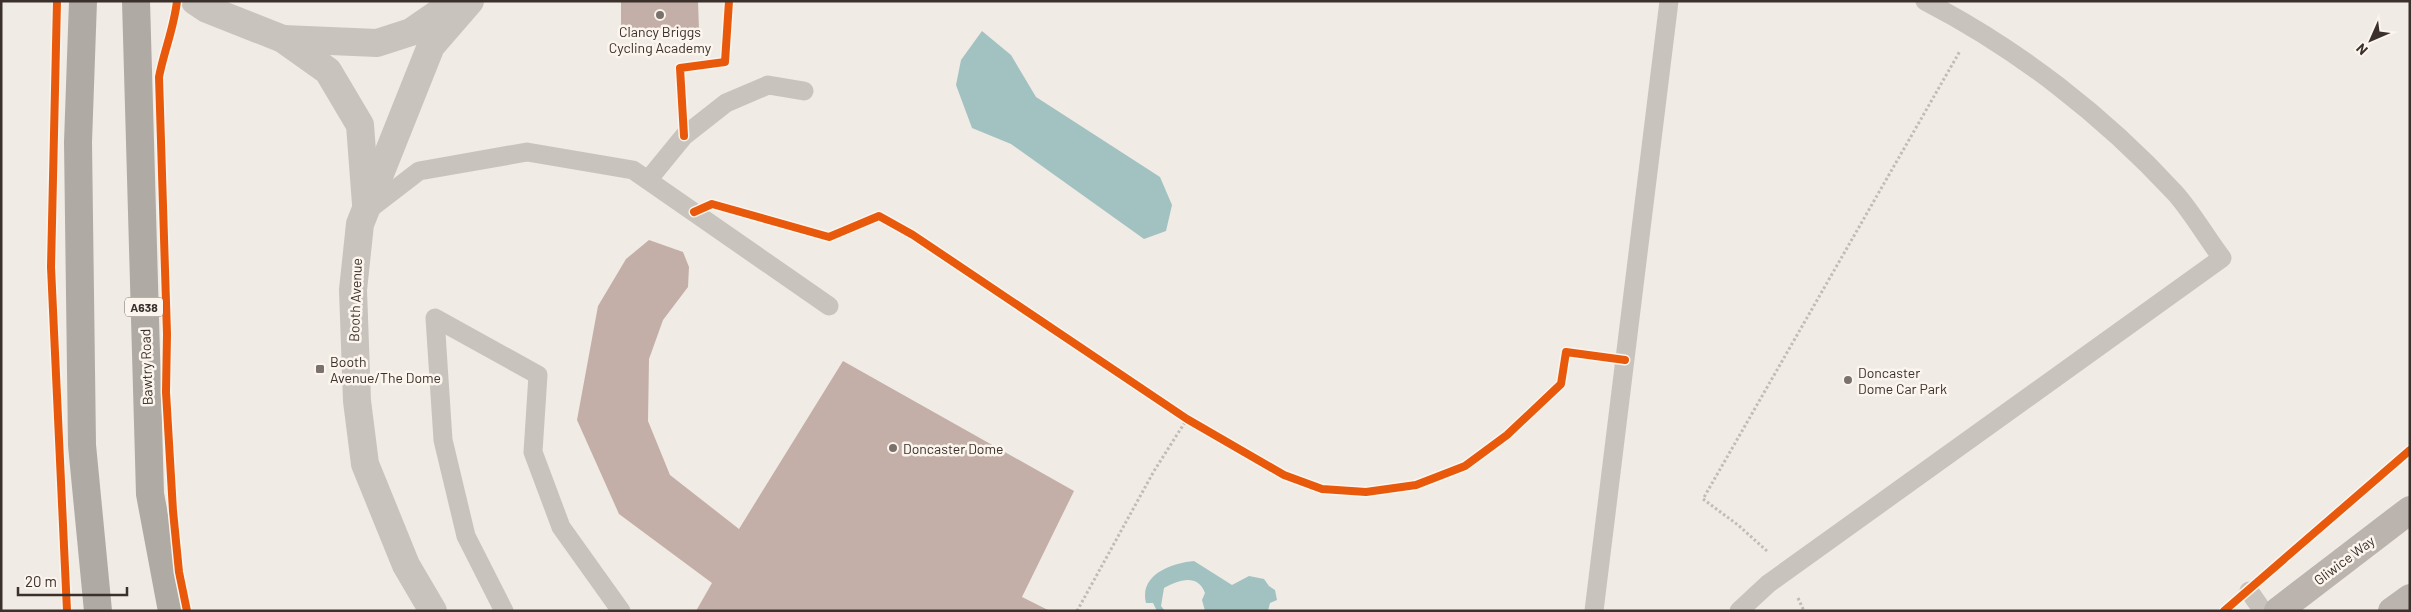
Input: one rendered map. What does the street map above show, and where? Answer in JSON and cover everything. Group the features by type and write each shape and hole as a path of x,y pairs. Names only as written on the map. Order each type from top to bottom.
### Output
{"highway":[{"path":"83,1 78,142 82,445 98,611"},
{"name":"Bawtry Road","path":"136,1 150,494 172,611"}],"street":[{"path":"196,1 207,9 283,39 328,71 360,125 367,210"},
{"path":"283,39 377,42 410,32 456,1"},
{"name":"Booth Avenue","path":"434,611 406,565 365,464 356,401 353,290 360,224 431,46 470,1"},
{"name":"Gliwice Way","path":"2278,611 2410,510"},
{"path":"2392,611 2410,598"}],"lane":[{"path":"1594,611 1669,1"},
{"path":"1739,611 1785,571 2222,258 2176,194 2134,152 2075,100 2017,56 1925,1"},
{"path":"648,180 684,136 726,103 768,85 804,91"},
{"path":"367,210 419,171 527,152 633,170 829,306"},
{"path":"504,611 466,536 445,450 435,318 538,375 533,452 561,527 621,611"},
{"path":"2249,591 2263,611"}],"path":[{"path":"1804,611 1785,571 1770,554 1738,525 1703,499 1973,28"},
{"path":"1179,414 1195,424"},
{"path":"1077,611 1154,471 1187,419"}],"water":[{"path":"982,31 1011,55 1036,97 1160,177 1172,205 1166,231 1144,239 1011,144 972,128 956,85 961,60"},
{"path":"1194,561 1232,585 1249,576 1264,579 1275,590 1277,600 1270,603 1268,611 1205,611 1202,600 1205,593 1202,587 1198,583 1187,580 1164,588 1161,606 1165,611 1157,611 1153,603 1146,603 1145,593 1147,585 1152,578 1159,572 1176,564"}],"building":[{"name":"Clancy Briggs Cycling Academy","path":"621,1 698,1 699,30 621,32"},
{"name":"Doncaster Dome","path":"649,240 683,252 689,267 688,287 663,320 649,359 648,421 670,475 739,529 843,361 1074,491 1022,597 1050,611 696,611 712,583 619,514 577,420 598,306 626,259"}],"cycle path":[{"path":"57,1 51,267 67,611"},
{"path":"177,1 174,21 159,77 167,334 166,392 173,511 179,572 187,611"},
{"path":"684,136 680,68 725,62 729,1"},
{"path":"694,212 712,204 829,237 879,216 913,235 1187,419 1284,475 1322,489 1366,492 1416,485 1465,466 1507,435 1561,384 1566,352 1625,360"},
{"path":"2224,611 2410,450"}],"place":[{"name":"Clancy Briggs Cycling Academy","path":"660,15"},
{"name":"Booth Avenue/The Dome","path":"320,369"},
{"name":"Doncaster Dome Car Park","path":"1848,380"},
{"name":"Doncaster Dome","path":"893,448"}]}
